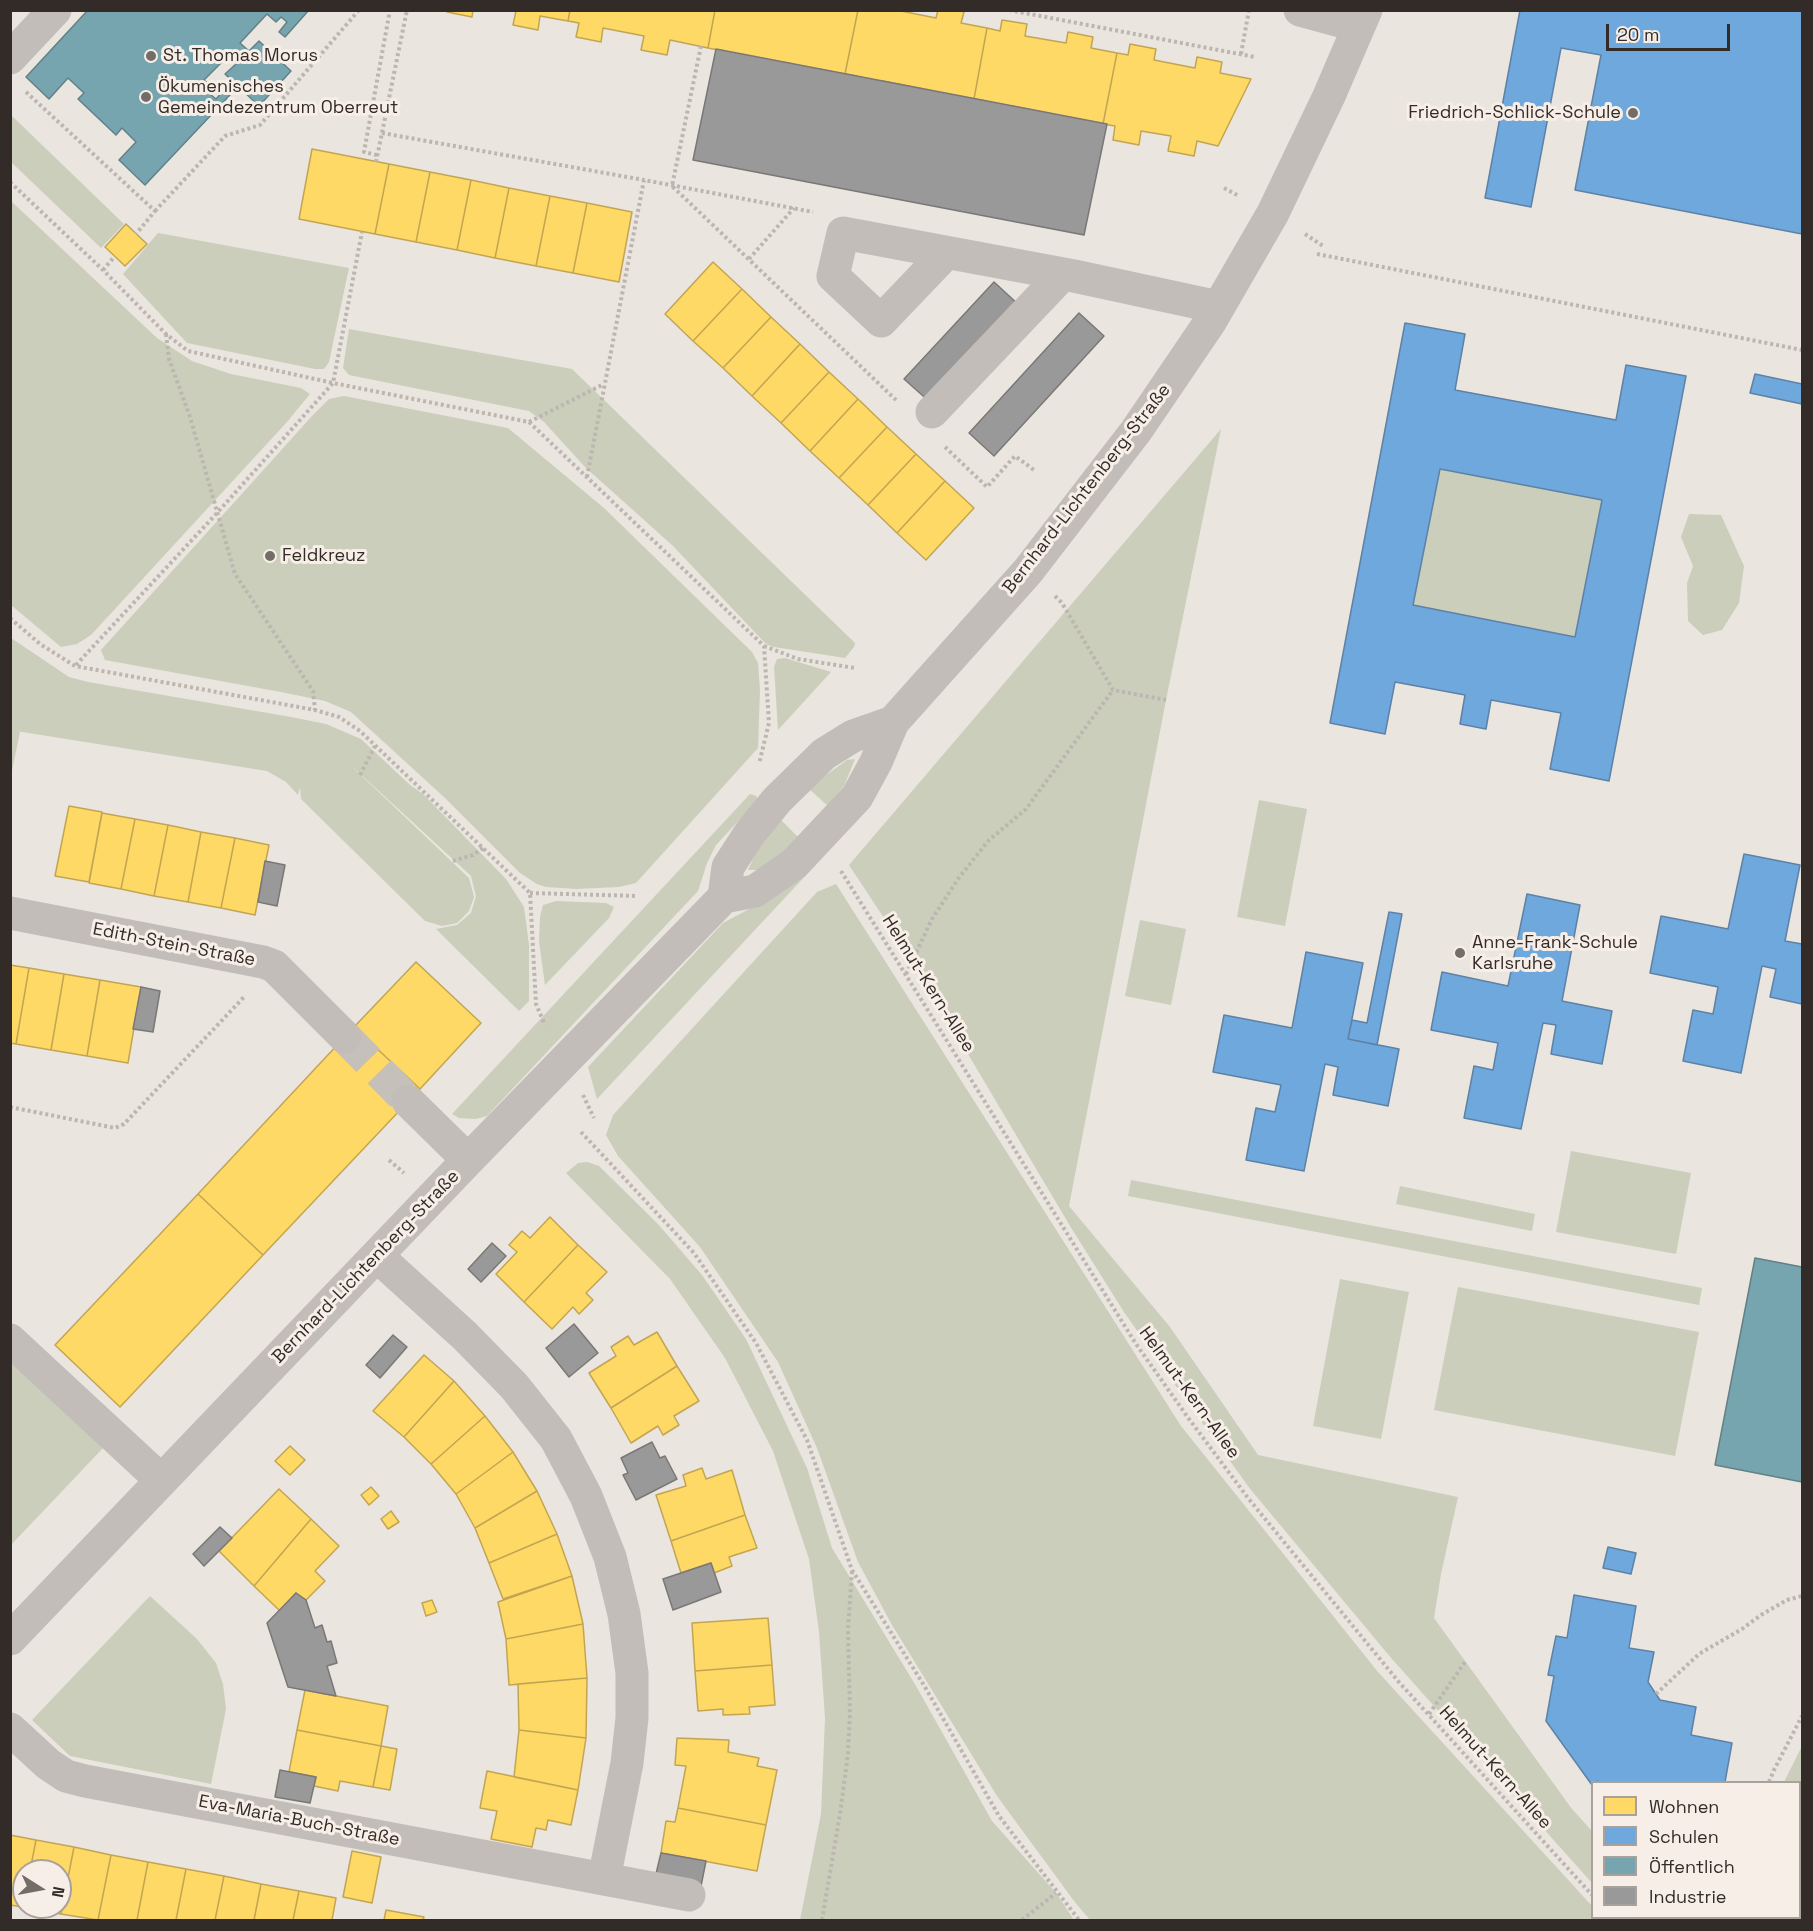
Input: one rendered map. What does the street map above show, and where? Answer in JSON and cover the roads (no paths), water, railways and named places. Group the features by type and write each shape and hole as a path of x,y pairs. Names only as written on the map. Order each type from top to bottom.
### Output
{"street":[{"path":"10,57 55,10"},
{"path":"1300,10 1362,18"},
{"name":"Bernhard-Lichtenberg-Straße","path":"10,1639 468,1160 724,897 755,891 794,864 857,797 876,762 893,722 1028,571 1136,431 1218,307 1273,213 1329,96 1362,18"},
{"path":"946,253 881,321 833,276 843,233 1063,274 1218,307"},
{"path":"925,420 1063,274"},
{"name":"Bernhard-Lichtenberg-Straße","path":"724,897 728,867 750,833 777,800 824,754 853,736 893,722"},
{"name":"Edith-Stein-Straße","path":"10,913 274,966 345,1037"},
{"path":"408,1101 468,1160"},
{"path":"377,1256 465,1336 514,1386 556,1439 586,1496 610,1557 624,1614 632,1673 632,1718 627,1763 604,1879"},
{"path":"10,1340 161,1480"},
{"name":"Eva-Maria-Buch-Straße","path":"10,1729 48,1764 66,1776 85,1781 689,1895"}],"tunnel":[{"path":"345,1037 408,1101"}],"place":[{"name":"St. Thomas Morus","path":"151,56"},
{"name":"Ökumenisches Gemeindezentrum Oberreut","path":"146,97"},
{"name":"Friedrich-Schlick-Schule","path":"1633,113"},
{"name":"Feldkreuz","path":"270,556"},
{"name":"Anne-Frank-Schule Karlsruhe","path":"1460,953"}]}
